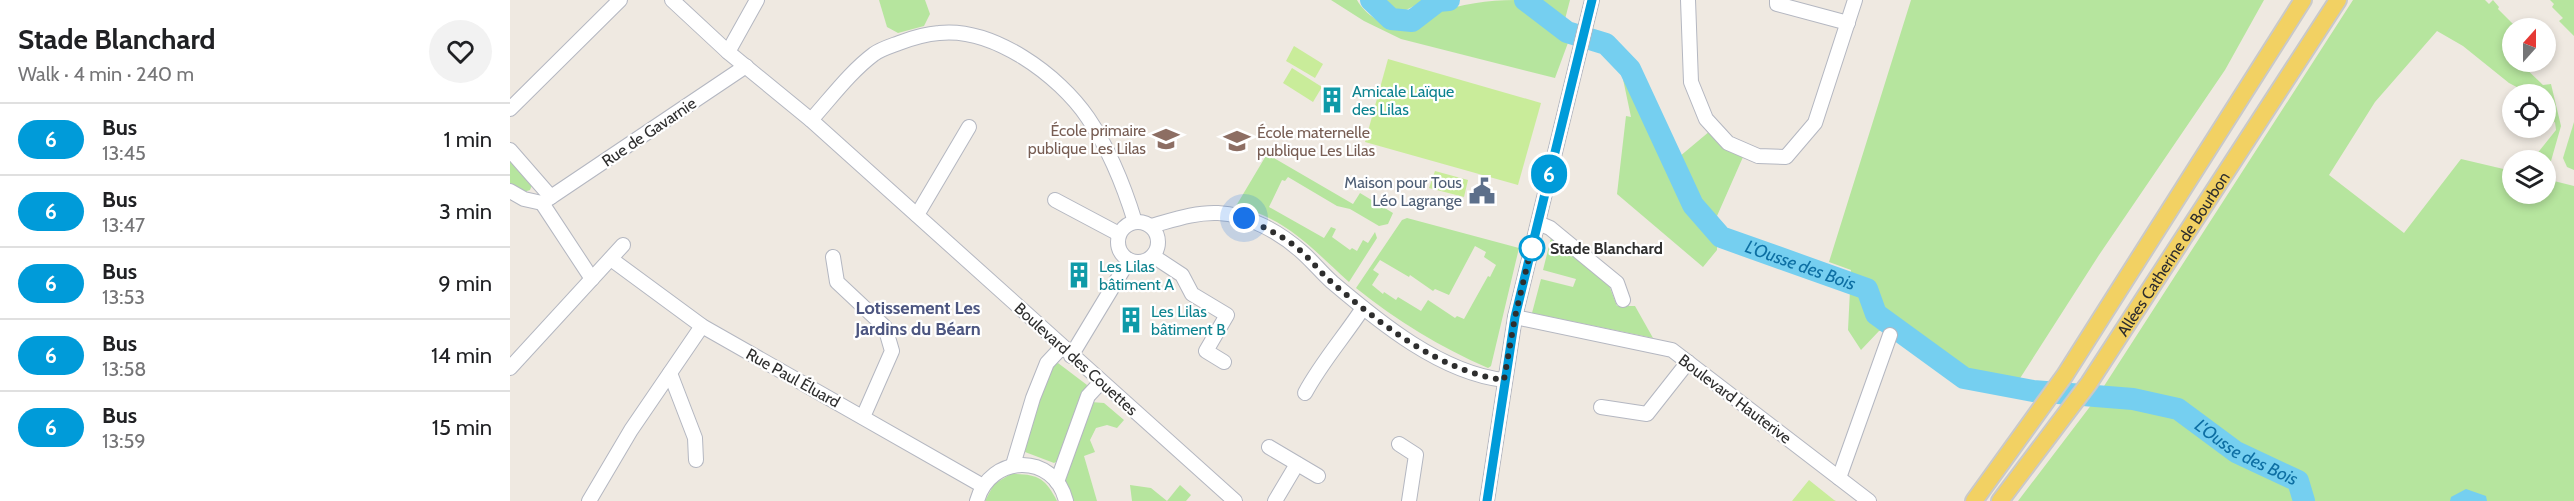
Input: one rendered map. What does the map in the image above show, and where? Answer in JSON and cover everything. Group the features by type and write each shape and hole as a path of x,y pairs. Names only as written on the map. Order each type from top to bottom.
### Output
{"main road":[{"name":"Allées Catherine de Bourbon","path":"1974,501 2065,375 2303,0"},
{"name":"Allées Catherine de Bourbon","path":"2000,501 2089,383 2338,0"}],"street":[{"path":"510,109 620,0"},
{"name":"Boulevard des Couettes","path":"672,0 728,52 811,120 1235,501"},
{"path":"728,52 757,0"},
{"path":"1487,501 1515,317 1592,0"},
{"path":"1688,0 1691,82 1706,118 1728,143 1758,156 1786,157 1815,123 1855,0"},
{"path":"1777,0 1777,4 1848,23"},
{"path":"811,120 854,72 875,53 915,37 940,32 963,34 989,41 1028,61 1069,94 1088,118 1108,153 1135,222"},
{"name":"Rue de Gavarnie","path":"547,200 746,66"},
{"path":"917,215 969,127"},
{"path":"510,150 547,200 592,279"},
{"path":"510,191 524,199 547,200"},
{"path":"1055,200 1119,234"},
{"path":"1151,226 1158,237 1153,256 1142,262 1129,260 1119,248 1119,234 1125,226 1135,222 1151,226 1196,213 1219,213 1244,218 1273,231 1302,252 1326,277 1396,333 1446,363 1481,377 1504,380"},
{"path":"1538,223 1550,228 1617,283 1623,300"},
{"path":"510,368 623,245"},
{"path":"1153,256 1182,275 1192,294 1227,315 1206,351 1224,362"},
{"path":"833,257 837,282 885,327 892,351 863,417"},
{"name":"Rue Paul Éluard","path":"611,259 702,326 983,486"},
{"path":"1013,465 1047,363 1067,351 1129,260"},
{"path":"1305,393 1315,374 1340,344 1363,308"},
{"name":"Boulevard Hauterive","path":"1515,317 1672,350 1869,501"},
{"path":"589,501 631,430 702,326"},
{"path":"1839,478 1890,335"},
{"path":"1601,407 1647,414 1688,362"},
{"path":"670,374 695,438 696,460"},
{"path":"1057,482 1088,396 1101,382"},
{"path":"1399,444 1416,455 1409,501"},
{"path":"1269,447 1318,476"},
{"path":"1275,501 1297,464"},
{"path":"977,501 983,486 996,472 1013,465 1038,467 1057,482 1066,501"}],"green space":[{"path":"879,0 925,0 930,14 924,26 898,33 887,27"},
{"path":"1331,0 1357,0 1365,11 1377,20 1396,27 1403,27 1455,7 1514,0 1522,2 1536,12 1555,31 1569,40 1555,78 1401,39 1364,21"},
{"path":"1379,0 1426,0 1398,14"},
{"path":"1538,0 1570,0 1564,23"},
{"path":"1911,0 2264,0 2225,70 2099,255 2008,397 1909,331 1879,331 1861,350 1848,330 1851,270 1829,262"},
{"path":"2353,0 2485,0 2489,4 2493,0 2507,18 2502,18 2502,72 2529,72 2542,84 2511,84 2463,46 2437,31 2375,102 2329,175 2404,233 2461,159 2502,169 2502,204 2556,204 2556,182 2574,186 2574,501 2018,501 2095,400"},
{"path":"2550,0 2574,0 2574,36 2559,21 2563,18 2552,7 2554,4"},
{"path":"1294,46 1323,64 1315,78 1286,61"},
{"path":"1388,59 1541,103 1518,185 1365,142"},
{"path":"1292,68 1322,87 1313,102 1283,83"},
{"path":"1623,79 1679,186 1690,215 1717,241 1717,250 1703,267 1617,194 1626,116 1631,117"},
{"path":"2556,105 2561,126 2554,150 2540,150 2550,138 2556,138"},
{"path":"2574,122 2574,170 2567,167 2563,158"},
{"path":"1710,131 1743,157 1717,216 1719,223 1702,207 1679,157"},
{"path":"1267,154 1353,204 1360,193 1393,213 1388,224 1379,226 1350,209 1337,206 1288,177 1285,181 1282,180 1269,207 1324,238 1331,227 1336,229 1332,237 1350,250 1352,248 1357,251 1363,240 1368,243 1375,232 1377,238 1349,282 1310,246 1285,227 1236,206"},
{"path":"510,157 532,185 530,190 524,192 510,187"},
{"path":"1435,171 1468,180 1464,197 1429,188"},
{"path":"1407,218 1519,248 1491,366 1488,368 1419,332 1356,288 1402,220","holes":["1475,246 1486,252 1484,257 1496,265 1464,319 1457,316 1455,318 1428,300 1421,311 1398,297 1396,300 1384,292 1383,294 1372,285 1379,274 1373,270 1380,260 1409,277 1410,275 1433,291 1435,289 1449,295"]},
{"path":"1552,234 1607,280 1617,306 1635,306 1653,338 1532,313 1541,279 1573,287 1576,279 1543,270"},
{"path":"1058,363 1087,385 1061,459 1054,463 1025,452 1023,444 1050,366"},
{"path":"1091,402 1104,403 1124,420 1117,428 1107,425 1096,428 1090,440 1095,452 1084,456 1097,501 1073,501 1065,480"},
{"path":"1011,474 1034,476 1040,479 1049,487 1057,501 985,501 994,484"},
{"path":"1809,480 1834,500 1836,501 1792,501"},
{"path":"1130,485 1151,488 1167,501 1132,501"},
{"path":"1180,485 1191,495 1186,501 1167,501"}],"water":[{"path":"2466,489 2486,496 2487,501 2450,501 2451,497"}],"waterway":[{"name":"L'Ousse des Bois","path":"1371,0 1391,19 1412,21 1438,1 1449,0"},
{"name":"L'Ousse des Bois","path":"1525,0 1567,32 1606,44 1630,69 1693,205 1721,237 1867,289 1876,314 1964,378 2033,391 2133,399 2178,409 2236,452 2298,481 2304,501"}],"bus line":[{"name":"6","path":"1487,501 1506,364 1515,317 1592,0"}],"place":[{"name":"Amicale Laïque des Lilas","path":"1332,100"},
{"name":"École primaire publique Les Lilas","path":"1166,139"},
{"name":"École maternelle publique Les Lilas","path":"1237,141"},
{"name":"Maison pour Tous Léo Lagrange","path":"1482,191"},
{"name":"Stade Blanchard","path":"1532,248"},
{"name":"Les Lilas bâtiment A","path":"1079,275"},
{"name":"Les Lilas bâtiment B","path":"1131,320"}],"district":[{"name":"Lotissement Les Jardins du Béarn","path":"918,318"}],"route":[{"path":"1244,218 1273,231 1302,252 1326,277 1396,333 1446,363 1481,377 1504,380 1515,317 1532,245 1532,248"}]}
